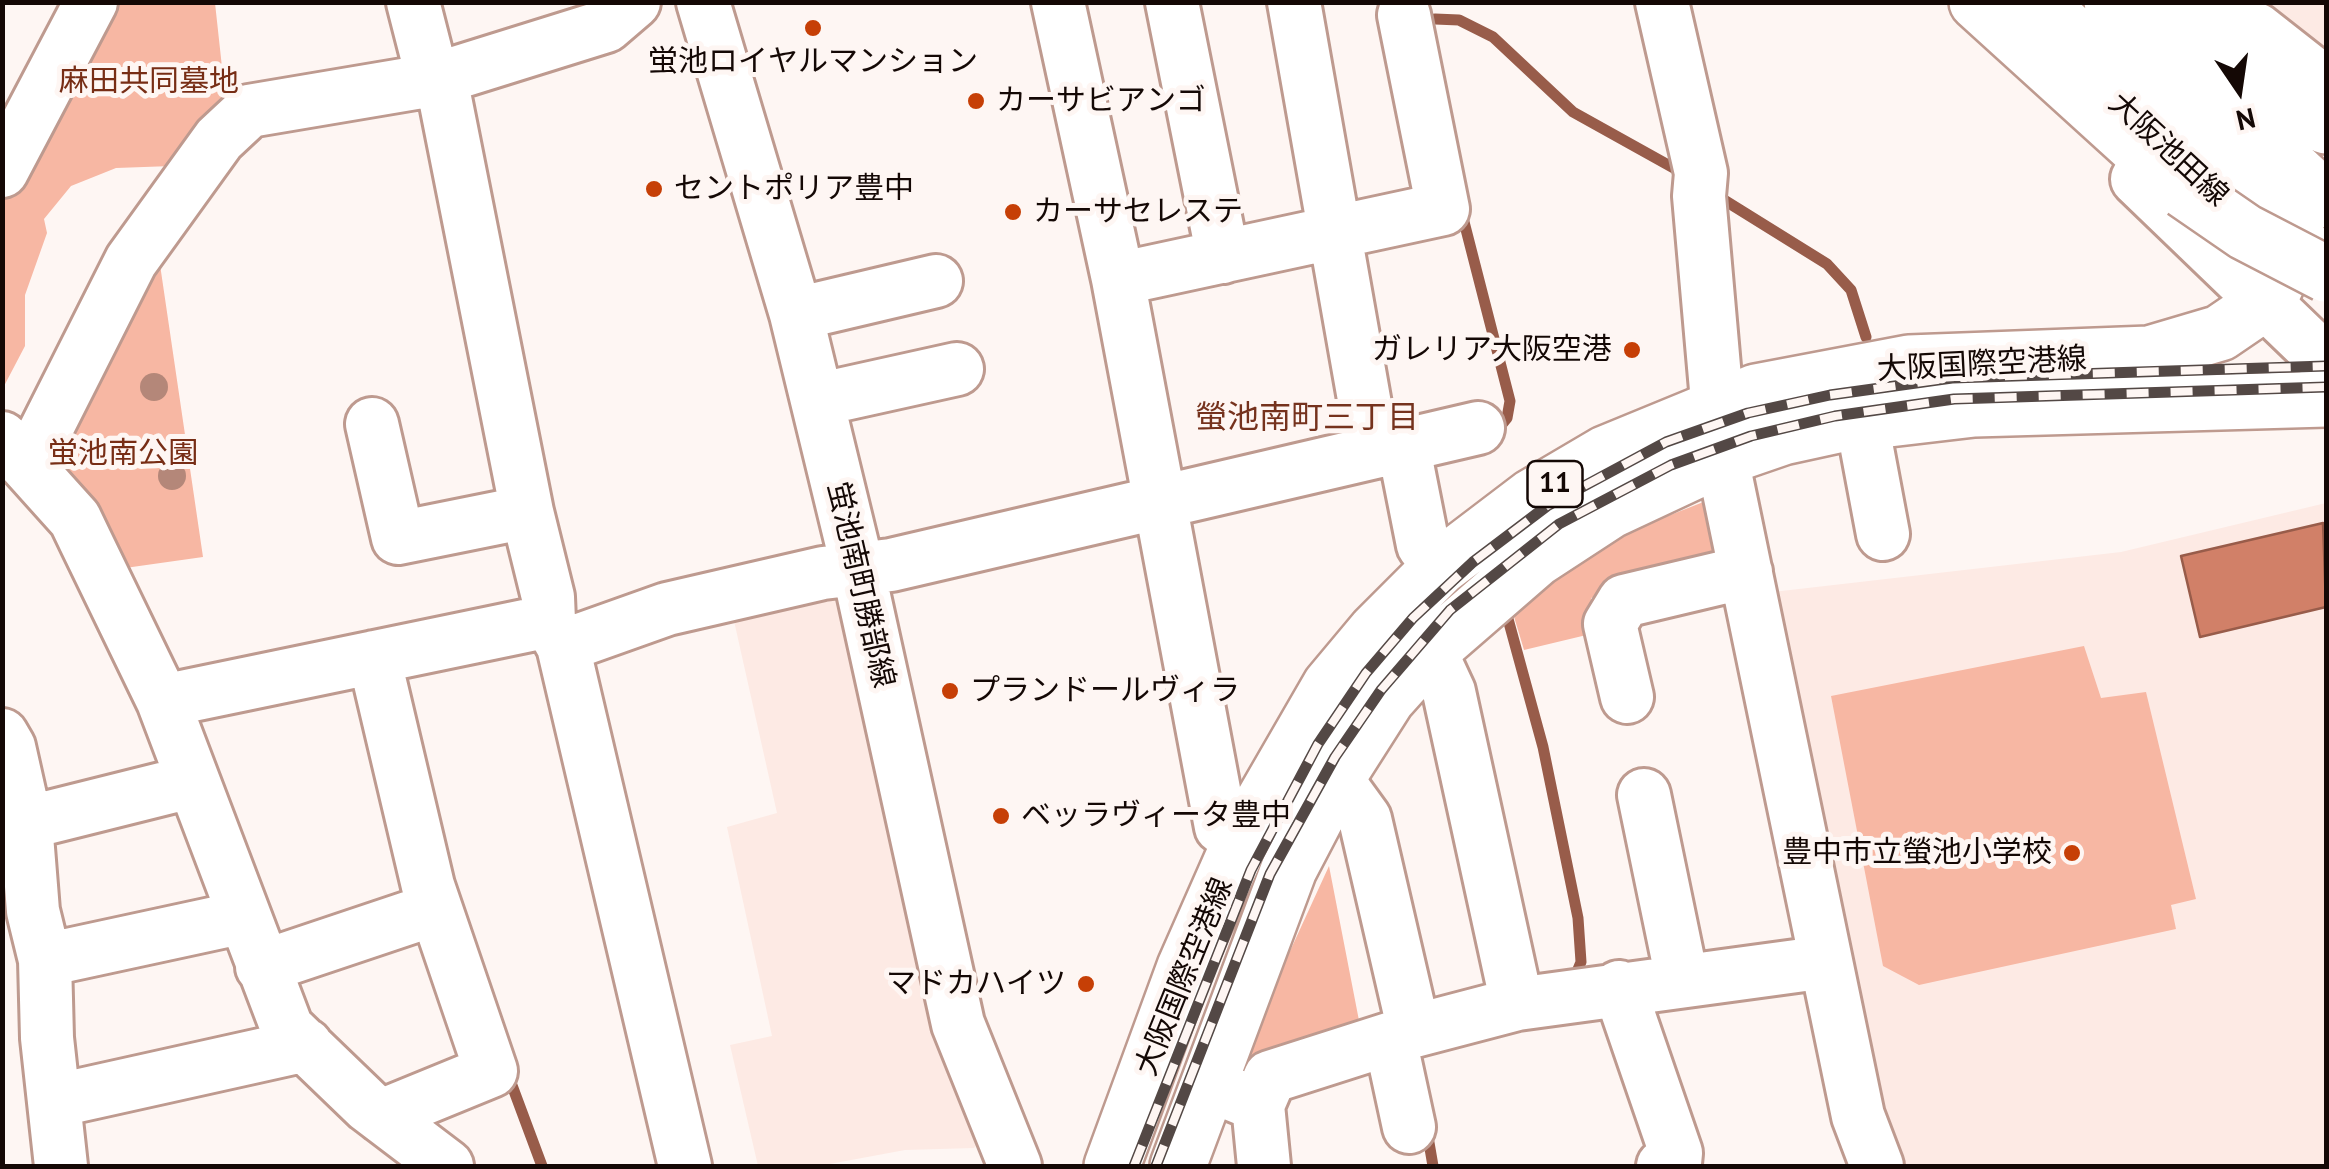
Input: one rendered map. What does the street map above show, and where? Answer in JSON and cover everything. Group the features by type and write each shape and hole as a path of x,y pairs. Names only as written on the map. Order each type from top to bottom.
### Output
{"main road":[{"path":"1978,2 2184,190 2246,232 2326,271"},
{"name":"大阪池田線","path":"2009,2 2326,298"},
{"path":"2038,2 2326,271"},
{"path":"2112,2 2326,198"},
{"path":"2129,2 2326,198"},
{"path":"2192,5 2277,91 2326,124"},
{"path":"2250,227 2272,258 2276,274 2267,301"},
{"name":"大阪国際空港線","path":"1178,1166 1289,869 1336,779 1387,699 1430,651 1536,559 1719,432 1756,392 1909,363 2148,354 2220,334 2267,301"},
{"name":"大阪国際空港線","path":"1112,1166 1184,967 1241,840 1330,686 1376,630 1440,567 1532,497 1605,454 1719,432 1782,437 1862,422 2010,407 2326,399"}],"street":[{"path":"2,171 90,2"},
{"path":"413,2 437,79 527,512 686,1166"},
{"path":"447,1166 381,1116 286,1028 190,782 163,701 75,519 12,458 131,260 220,139 249,112 437,79 606,26 634,2"},
{"name":"蛍池南町勝部線","path":"702,2 796,314 858,569 958,1024 1016,1166"},
{"path":"1058,2 1118,279 1221,827 1241,840"},
{"path":"1172,2 1223,257"},
{"path":"1294,2 1336,232 1388,447 1423,545 1440,567"},
{"path":"1662,2 1701,173 1698,196 1719,432 1858,1116 1877,1166"},
{"path":"1946,2 2267,301 2326,361"},
{"path":"2192,5 2256,29 2326,84"},
{"path":"1118,279 1444,209 1404,15"},
{"path":"796,314 936,281"},
{"path":"817,400 957,368"},
{"path":"1862,422 1884,534"},
{"path":"372,424 398,538 527,512"},
{"path":"163,701 374,657 556,633 858,569 1478,428"},
{"path":"1626,696 1610,624 1624,600 1746,572"},
{"path":"1430,651 1449,692 1517,1004"},
{"path":"374,657 435,910 491,1071 381,1116"},
{"path":"2,735 10,747 26,823 25,1043 54,1102 60,1166"},
{"path":"1336,779 1364,818 1402,1035 1409,1127"},
{"path":"26,823 190,782"},
{"path":"1644,795 1682,979"},
{"path":"262,967 435,910"},
{"path":"27,930 244,917"},
{"path":"1184,967 1206,938 1226,927 1241,927 1248,945 1245,982"},
{"path":"1264,1166 1258,1106 1270,1077 1517,1004 1619,987 1826,962"},
{"path":"1619,987 1676,1152 1675,1163 1663,1166"},
{"path":"54,1102 306,1045"},
{"path":"1205,1092 1224,1090 1258,1106"}],"shaded area":[{"path":"2244,3 2326,3 2326,81"},
{"name":"豊中市立螢池小学校","path":"2326,503 2326,1166 1891,1166 1764,593 2121,552"},
{"path":"2323,523 2326,607 2200,637 2181,556"},
{"path":"839,590 982,1139 974,1148 905,1150 819,1166 758,1166 730,1045 772,1036 727,827 777,813 730,603"}],"green space":[{"name":"麻田共同墓地","path":"105,3 215,3 227,113 172,166 116,168 71,186 44,219 47,233 25,295 25,346 3,388 3,200 91,39"},
{"name":"蛍池南公園","path":"158,251 203,557 118,569 47,458"},
{"path":"1716,497 1732,562 1591,598 1599,632 1524,650 1512,610 1574,566 1640,527"},
{"path":"2084,646 2101,698 2146,692 2196,899 2171,905 2176,929 1919,985 1883,966 1831,696"},
{"path":"1329,866 1362,1036 1235,1071"}],"waterway":[{"path":"1435,19 1459,20 1493,37 1573,112 1679,171"},
{"path":"1716,195 1827,264 1851,290 1866,337"},
{"path":"1461,210 1510,401 1507,418 1493,435"},
{"path":"1508,619 1543,747 1578,918 1581,962 1576,974"},
{"path":"507,1072 542,1166"},
{"path":"1427,1131 1433,1166"}],"railway":[{"path":"1134,1166 1251,870 1318,744 1366,673 1413,618 1473,562 1547,506 1666,442 1748,413 1830,395 1952,378 2326,366"},
{"path":"1156,1166 1270,874 1335,757 1381,690 1450,610 1559,524 1671,465 1751,436 1835,416 1954,399 2326,387"}],"place":[{"name":"蛍池ロイヤルマンション","path":"813,28"},
{"name":"カーサビアンゴ","path":"976,101"},
{"name":"セントポリア豊中","path":"654,189"},
{"name":"カーサセレステ","path":"1013,212"},
{"name":"ガレリア大阪空港","path":"1632,350"},
{"name":"プランドールヴィラ","path":"950,691"},
{"name":"ベッラヴィータ豊中","path":"1001,816"},
{"name":"豊中市立螢池小学校","path":"2072,853"},
{"name":"マドカハイツ","path":"1086,984"}],"district":[{"name":"螢池南町三丁目","path":"1307,419"}]}
